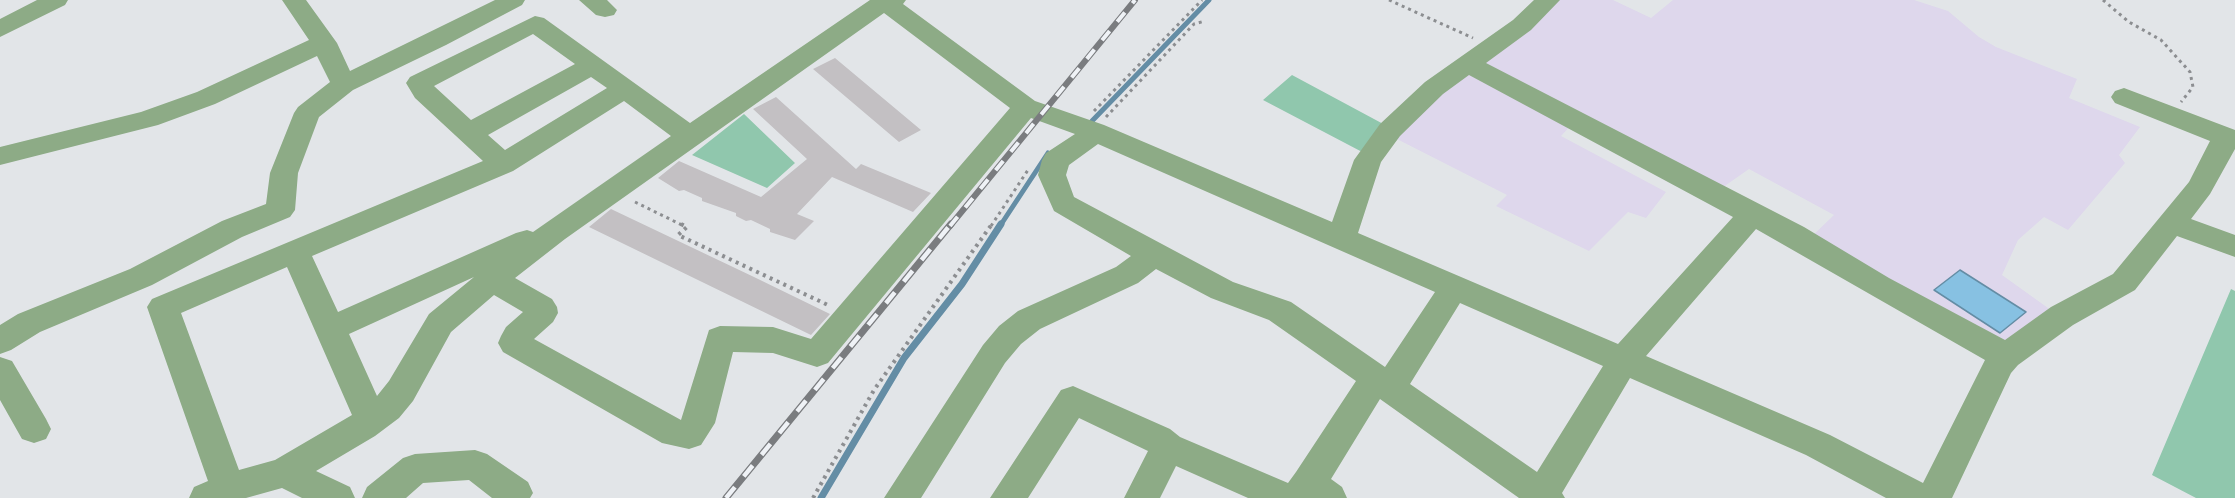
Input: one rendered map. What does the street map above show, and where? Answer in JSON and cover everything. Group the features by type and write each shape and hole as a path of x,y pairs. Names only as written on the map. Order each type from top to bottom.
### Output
{"street":[{"path":"0,12 38,0"},
{"path":"0,30 56,0"},
{"path":"296,0 324,43 344,84"},
{"path":"0,340 29,323 141,277 232,229 280,210 284,173 307,113 344,84 437,40 513,0"},
{"path":"1342,237 1368,160 1379,144 1416,103 1522,25 1548,0"},
{"path":"626,88 503,164 164,307 217,493 284,472 371,420 387,408 401,391 440,323 492,280 555,231 868,11 887,1 1026,107 1086,128 1342,237 1622,362 1818,445 1919,498"},
{"path":"503,164 424,92 419,83 535,23 691,137"},
{"path":"0,156 148,119 206,98 324,43"},
{"path":"1469,64 1666,170 1753,213 1878,286 2007,356"},
{"path":"469,133 593,65"},
{"path":"1934,498 1999,365 2007,356 2062,316 2124,282 2200,187 2230,138 2124,97"},
{"path":"492,280 541,307 542,313 517,336 514,343 674,434 689,435 698,423 722,328 773,340 817,354 1026,107"},
{"path":"1086,128 1085,141 1056,160 1052,175 1064,204 1222,290 1280,311 1544,496 1622,362 1753,213"},
{"path":"2171,223 2235,246"},
{"path":"330,329 515,245 555,231"},
{"path":"295,251 371,420"},
{"path":"902,498 994,354 1010,335 1038,315 1126,274 1154,255"},
{"path":"1008,498 1073,400 1158,439 1168,447 1291,494 1368,390 1383,385 1399,375 1454,287"},
{"path":"0,370 34,429"},
{"path":"1142,498 1168,447"},
{"path":"380,498 415,469 476,465 515,493 510,498"},
{"path":"284,472 337,498"}],"path":[{"path":"1086,128 1202,0"},
{"path":"1389,0 1493,46"},
{"path":"2103,0 2129,22 2161,40 2190,72 2193,87 2173,115"},
{"path":"1086,128 1194,24 1205,21"},
{"path":"813,498 874,390 911,334 986,234 1029,168"},
{"path":"627,198 687,226 678,235 835,309"}],"shaded area":[{"path":"1550,0 1613,0 1651,18 1673,0 1914,0 1948,11 1979,37 1996,47 2077,79 2069,98 2140,127 2119,155 2125,163 2068,230 2044,217 2018,240 2002,275 2055,313 2008,350 1809,239 1834,215 1749,169 1719,190 1578,118 1561,136 1666,192 1646,218 1628,212 1589,251 1496,206 1507,195 1391,136"}],"green space":[{"path":"1292,75 1387,126 1366,154 1263,100"},
{"path":"744,114 795,163 767,188 692,155"},
{"path":"2231,289 2235,291 2235,498 2196,498 2152,475"}],"water":[{"path":"1960,270 2026,312 2000,333 1934,290"}],"building":[{"path":"835,58 921,130 899,142 813,69"},
{"path":"776,97 856,169 861,164 931,193 913,212 832,177 797,214 814,221 795,240 770,232 770,229 751,220 746,221 736,216 736,213 702,201 702,198 684,190 679,191 658,178 679,161 761,197 807,159 753,109"},
{"path":"611,209 830,314 811,335 589,227"}],"waterway":[{"path":"1092,121 1209,0"},
{"path":"1000,226 1048,153"},
{"path":"821,498 904,358 962,284 1001,224"}],"railway":[{"path":"950,226 1135,0"},
{"path":"726,498 951,224"}]}
